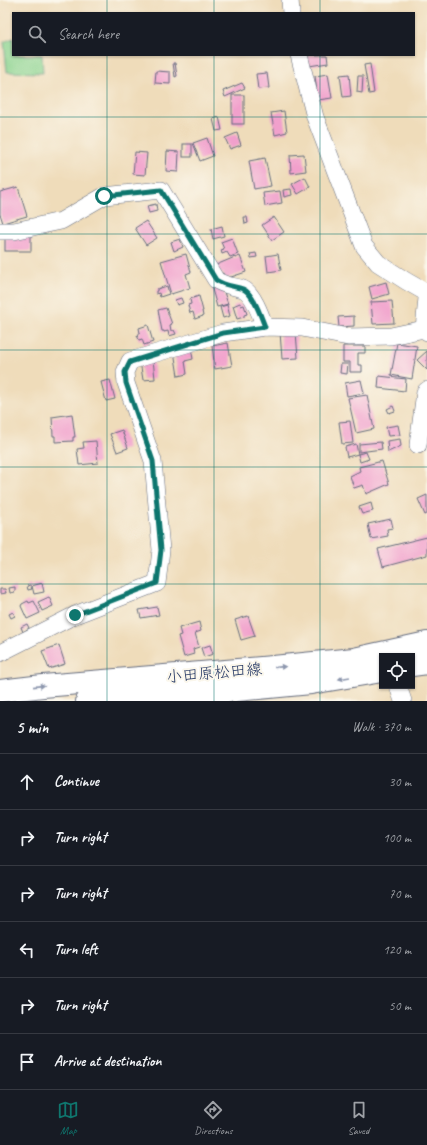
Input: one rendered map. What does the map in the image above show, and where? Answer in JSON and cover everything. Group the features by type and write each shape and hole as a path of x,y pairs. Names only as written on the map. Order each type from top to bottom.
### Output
{"main road":[{"name":"小田原松田線","path":"0,691 43,686 273,668 354,659 427,643"},
{"path":"415,665 427,662"},
{"name":"小田原松田線","path":"87,701 311,683 379,672"}],"street":[{"path":"290,0 291,12"},
{"path":"299,56 315,117 364,246 378,263 406,282 427,293"},
{"path":"0,231 14,231 61,221 104,196 161,190 216,280 223,284 244,290 251,296 265,327"},
{"path":"0,653 75,615 157,583 161,550 153,461 126,383 125,372 130,362 223,333 265,327 302,328 348,337 391,336 426,330 427,298"},
{"path":"418,445 425,392 427,390"},
{"path":"399,689 403,701"}],"green space":[{"path":"12,38 12,56 42,56 43,73 7,72 4,42"}],"building":[{"path":"307,56 327,56 328,63 309,66"},
{"path":"173,63 175,63 177,76 175,77"},
{"path":"370,64 374,93 369,94 364,65"},
{"path":"156,71 170,72 170,84 155,83"},
{"path":"267,73 269,88 258,89 256,74"},
{"path":"328,74 332,98 318,100 315,76"},
{"path":"349,74 351,96 343,97 340,75"},
{"path":"358,76 363,76 362,93 357,92"},
{"path":"242,83 245,88 225,97 223,91"},
{"path":"232,95 244,95 244,124 232,124"},
{"path":"284,111 287,132 275,135 271,113"},
{"path":"219,117 222,130 216,131 213,119"},
{"path":"237,133 241,145 230,149 225,138"},
{"path":"207,138 213,156 200,161 193,143"},
{"path":"183,144 192,144 192,157 183,157"},
{"path":"167,151 179,152 178,172 166,171"},
{"path":"135,152 147,153 145,175 133,174"},
{"path":"304,154 306,171 291,173 290,155"},
{"path":"265,158 271,186 254,189 249,161"},
{"path":"305,177 310,187 298,194 292,184"},
{"path":"18,187 27,216 3,223 0,214 0,192"},
{"path":"291,189 292,195 284,197 283,190"},
{"path":"280,191 282,203 265,206 263,193"},
{"path":"156,204 157,211 149,213 147,206"},
{"path":"244,217 247,217 248,223 245,224"},
{"path":"274,217 284,232 272,240 262,225"},
{"path":"146,221 157,238 146,245 135,228"},
{"path":"222,226 224,236 213,239 211,229"},
{"path":"5,234 31,234 31,251 5,251"},
{"path":"232,238 238,254 230,257 227,252 222,254 221,250 224,249 221,242"},
{"path":"180,239 183,247 174,251 171,242"},
{"path":"256,253 257,257 251,258 250,254"},
{"path":"186,254 191,272 186,274 190,288 171,294 161,261"},
{"path":"278,254 281,270 268,272 266,256"},
{"path":"240,256 246,272 225,279 223,273 220,274 216,265"},
{"path":"386,282 389,294 372,299 369,287"},
{"path":"167,286 169,294 160,297 159,293 156,294 157,289"},
{"path":"222,286 228,304 217,307 212,289"},
{"path":"199,296 203,316 195,319 193,312 190,313 188,305 191,304 190,299"},
{"path":"181,298 183,303 177,305 175,300"},
{"path":"392,301 394,323 373,324 371,302"},
{"path":"240,303 241,306 244,305 247,314 244,315 244,317 237,319 233,306"},
{"path":"227,305 230,316 223,318 220,307"},
{"path":"166,308 172,324 170,325 171,331 174,330 176,334 169,336 168,331 162,331 158,310"},
{"path":"354,316 354,326 339,327 338,317"},
{"path":"148,325 153,342 144,345 142,339 139,340 137,335 140,333 139,328"},
{"path":"280,332 296,332 298,358 282,359"},
{"path":"228,343 232,366 215,369 212,346"},
{"path":"397,343 417,346 412,379 391,375"},
{"path":"343,346 365,346 365,353 358,353 358,365 362,365 362,372 350,372 350,362 343,362"},
{"path":"191,348 193,359 185,361 187,374 178,376 174,351"},
{"path":"427,351 427,370 417,360"},
{"path":"153,359 155,379 143,380 140,361"},
{"path":"341,364 348,364 347,374 340,373"},
{"path":"379,376 406,379 405,391 378,388"},
{"path":"110,380 115,399 106,401 101,382"},
{"path":"361,380 364,393 347,396 345,383"},
{"path":"367,395 374,429 356,433 348,398"},
{"path":"393,406 395,411 389,413 387,409"},
{"path":"72,414 75,437 73,437 73,441 55,442 55,436 53,436 52,417"},
{"path":"350,421 353,443 342,444 339,422"},
{"path":"398,425 400,435 388,436 386,427"},
{"path":"122,430 128,448 117,452 110,434"},
{"path":"400,439 401,446 388,452 387,441"},
{"path":"96,441 98,463 79,465 77,449 84,448 83,442"},
{"path":"381,442 382,449 359,452 359,444"},
{"path":"356,444 358,454 347,457 345,447"},
{"path":"366,452 369,459 360,462 358,454"},
{"path":"382,461 389,484 366,494 363,485 354,488 350,476 360,471 359,467"},
{"path":"427,495 427,514 425,515 418,499"},
{"path":"371,503 373,511 362,514 359,507"},
{"path":"391,519 393,528 387,529 388,536 371,539 368,524"},
{"path":"427,537 427,555 383,567 378,549"},
{"path":"42,583 44,592 34,594 32,586"},
{"path":"30,585 32,589 28,590 27,586"},
{"path":"15,587 15,592 10,593 9,588"},
{"path":"0,589 5,589 6,593 0,594"},
{"path":"49,597 53,606 42,611 38,602"},
{"path":"28,601 29,603 34,601 40,613 27,619 21,606"},
{"path":"157,607 159,615 141,618 139,610"},
{"path":"13,612 15,616 11,618 9,614"},
{"path":"248,616 255,636 241,640 235,620"},
{"path":"199,622 201,631 195,633 199,647 193,649 194,654 184,657 178,636 181,635 179,628"},
{"path":"27,624 29,628 23,632 21,627"},
{"path":"59,645 65,664 49,669 42,651"},
{"path":"210,645 213,654 204,657 201,648"}],"route":[{"path":"75,615 157,583 161,550 153,461 126,383 125,372 130,362 223,333 265,327 251,296 244,290 223,284 216,280 161,190 104,196"}]}
